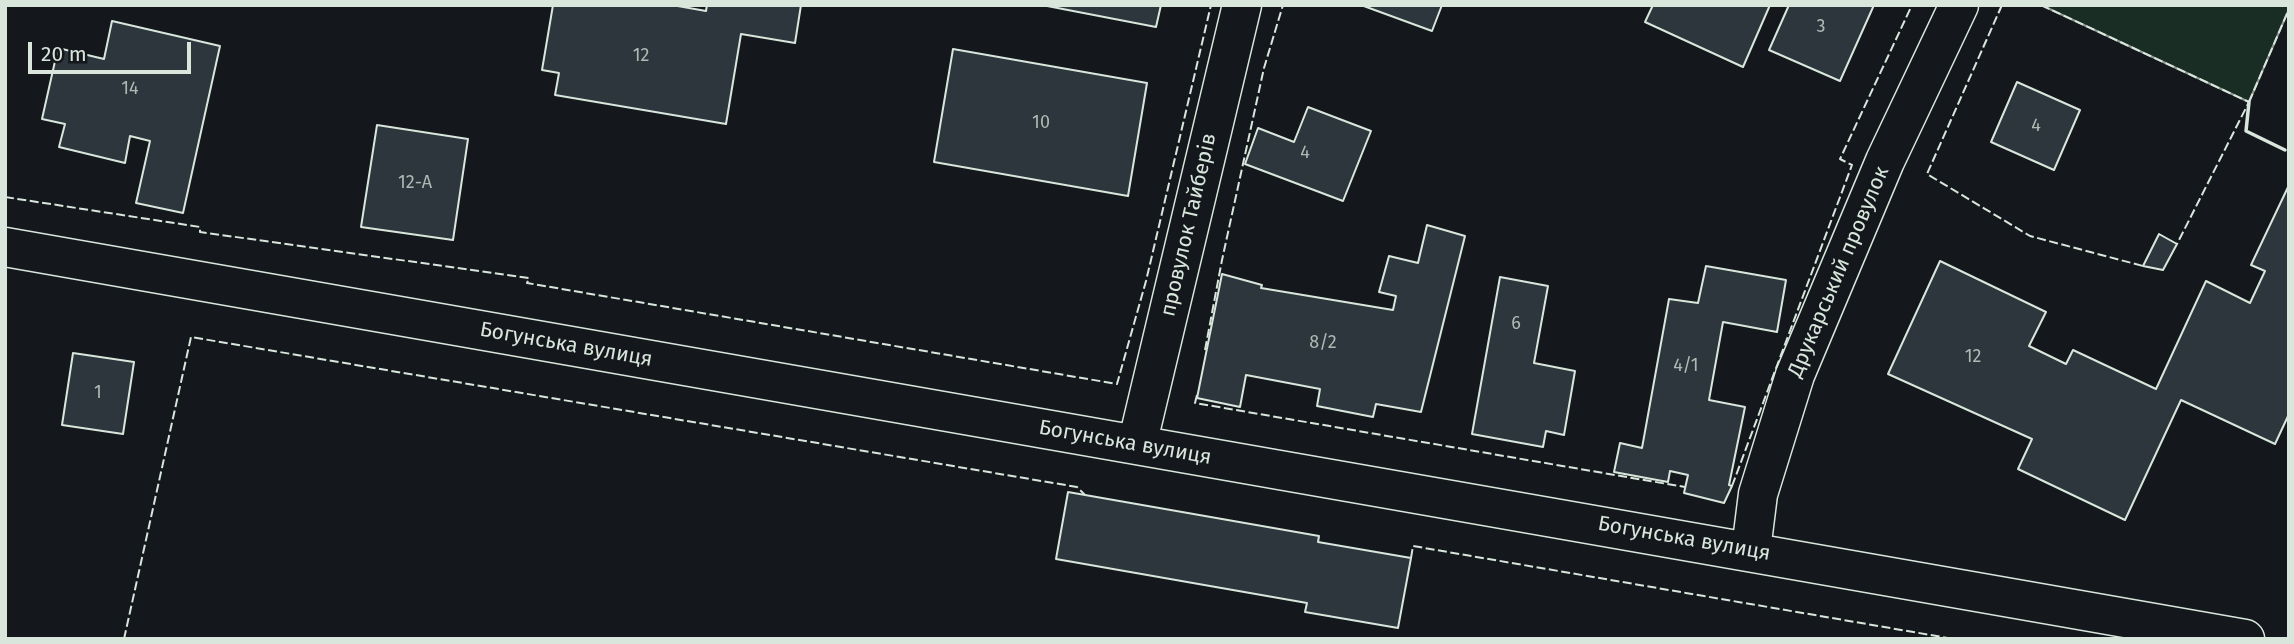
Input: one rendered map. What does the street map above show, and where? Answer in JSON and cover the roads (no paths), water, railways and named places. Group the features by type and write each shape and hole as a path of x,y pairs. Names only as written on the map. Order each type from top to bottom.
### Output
{"street":[{"name":"провулок Тайберів","path":"1137,445 1242,5"},
{"name":"Друкарський провулок","path":"1751,550 1758,494 1795,375 1885,162 1959,5"},
{"name":"Богунська вулиця","path":"5,247 1751,550 2245,639"}]}
